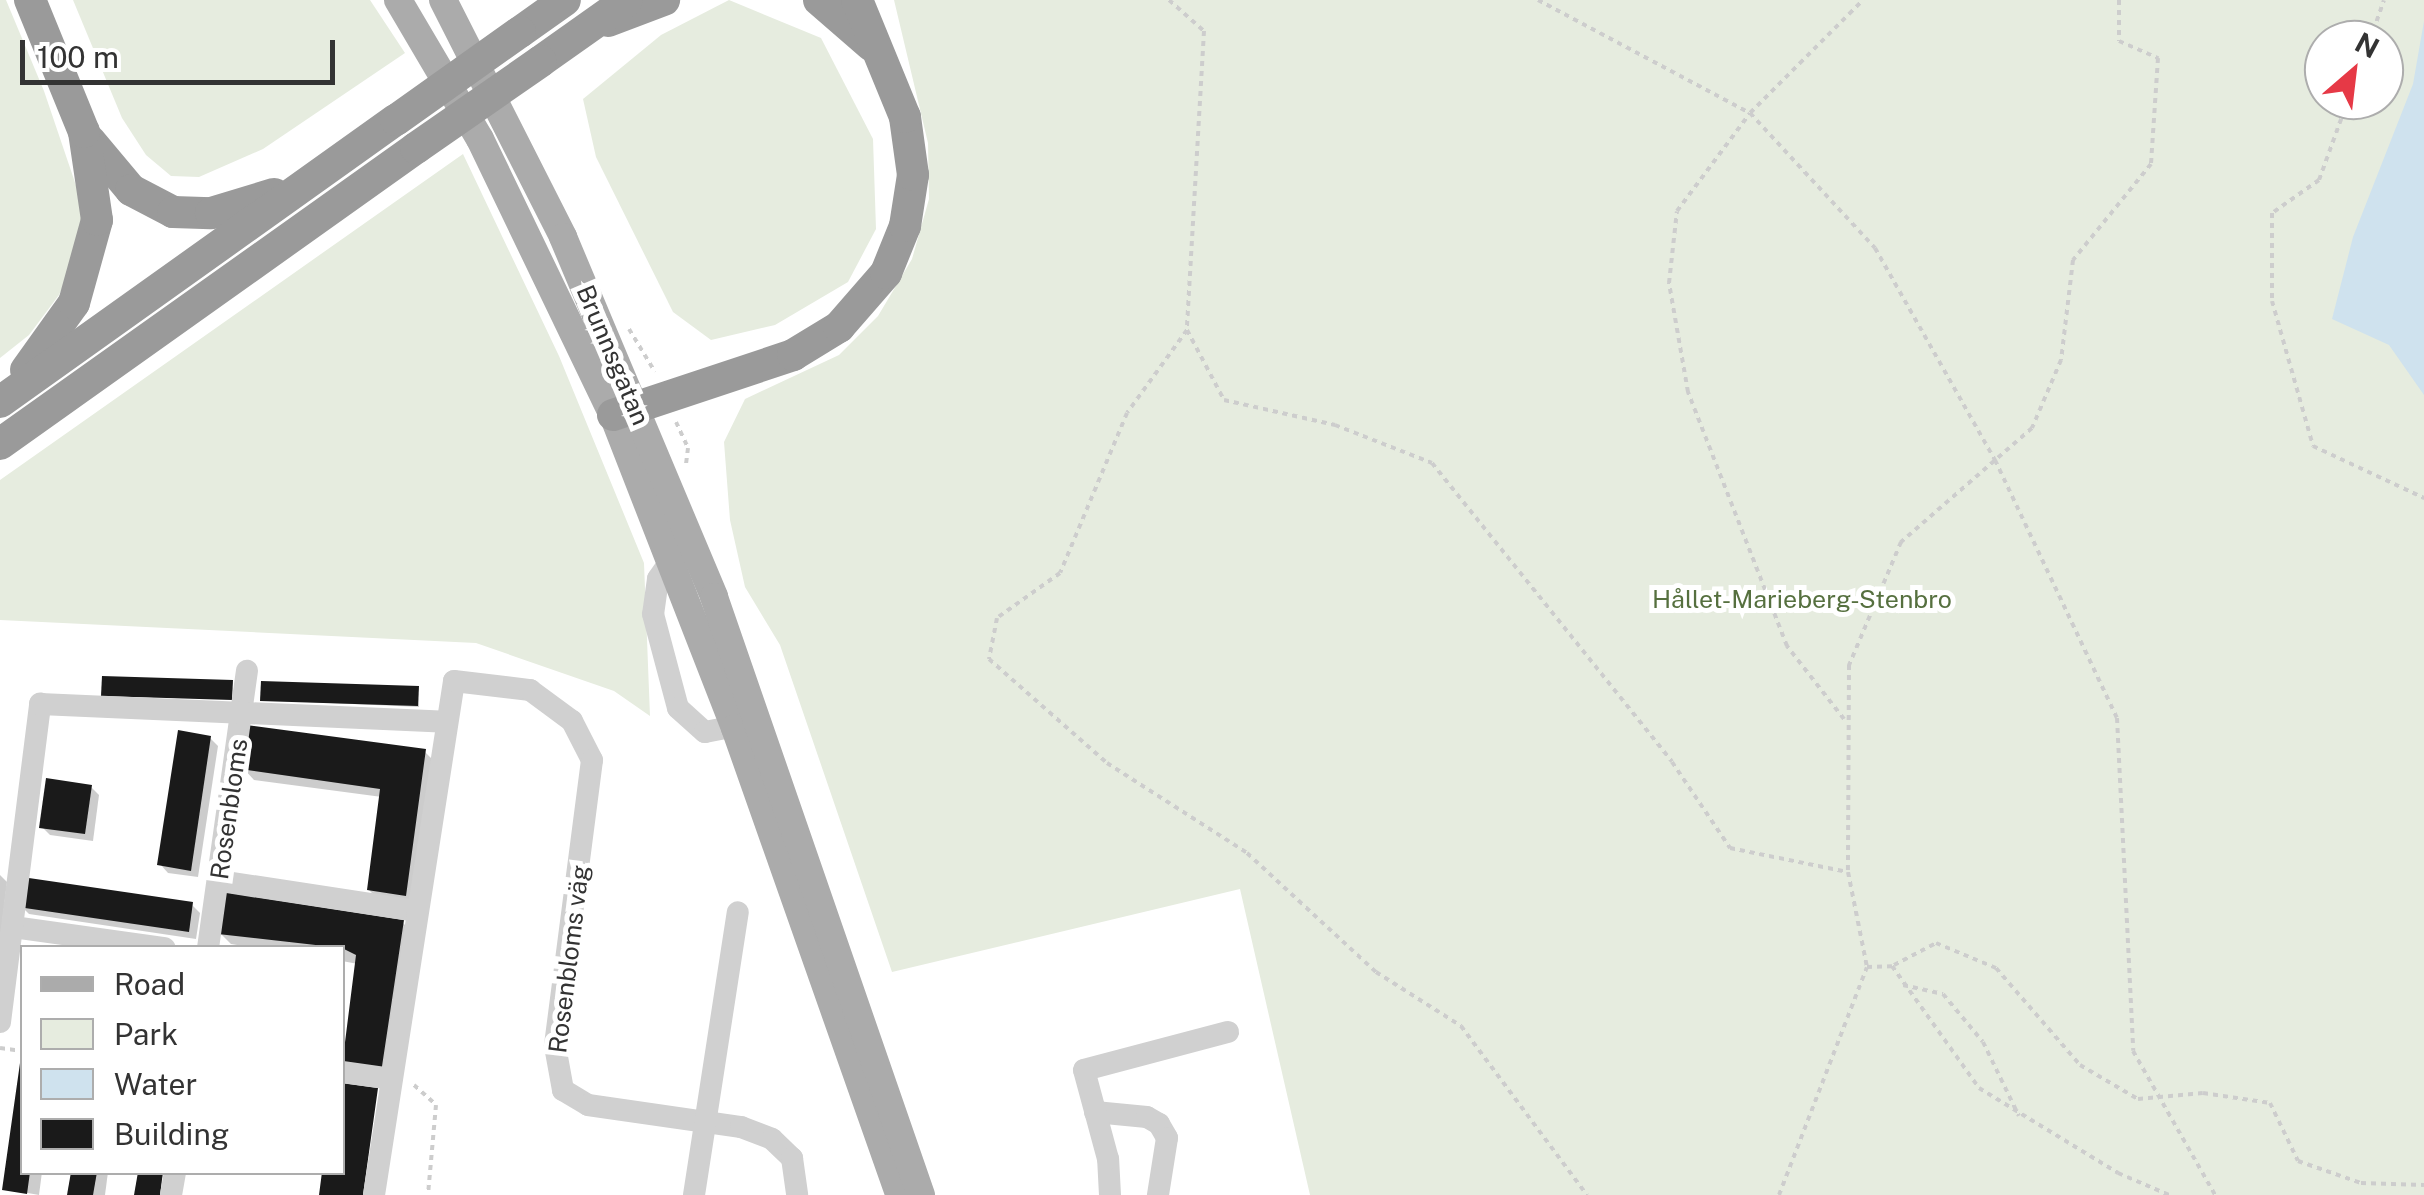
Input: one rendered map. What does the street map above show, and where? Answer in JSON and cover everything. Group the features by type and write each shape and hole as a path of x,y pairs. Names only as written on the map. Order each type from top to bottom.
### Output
{"highway":[{"path":"1,402 60,327 86,278 98,220 84,132 30,0"},
{"path":"1,402 566,0"},
{"path":"0,444 627,0"},
{"path":"585,30 664,0"},
{"path":"819,0 878,52"},
{"path":"624,411 794,355 839,327 871,294 897,253 913,175 905,117 857,0"},
{"path":"84,132 130,190 172,212 234,208 307,184"}],"main road":[{"name":"Brunnsgatan","path":"398,0 480,139 624,411 714,596 745,725 898,1195"},
{"name":"Brunnsgatan","path":"443,0 510,124 624,411 669,563 745,725 921,1195"}],"street":[{"path":"669,563 658,578 653,614 678,708 705,732 745,725"},
{"name":"Rosenbloms","path":"209,945 247,671"},
{"name":"Rosenbloms väg","path":"374,1195 454,681 530,690 572,721 592,760 556,1071 563,1090 588,1105 706,1122 772,1139 792,1158 797,1195"},
{"path":"0,1022 40,704 446,722"},
{"path":"220,882 416,911"},
{"path":"694,1195 738,912"},
{"path":"13,927 143,945"},
{"path":"1110,1195 1084,1070 1228,1032"},
{"path":"345,1072 392,1079"},
{"path":"1095,1112 1147,1117 1160,1124 1168,1138 1158,1195"}],"path":[{"path":"1169,0 1204,31 1187,330 1224,400 1335,424 1432,463 1672,762 1730,848 1848,872"},
{"path":"1538,0 1750,113 1875,248 1995,460 2117,718 2132,1050 2215,1195"},
{"path":"1845,720 1787,646 1688,392 1669,283 1677,212 1750,113 1863,0"},
{"path":"1779,1195 1848,1003 1867,967 1848,872 1845,720 1849,665 1900,542 2032,428 2061,360 2073,260 2151,164 2158,58 2119,41 2120,0"},
{"path":"2341,120 2319,180 2272,213 2272,301 2314,446 2424,498"},
{"path":"1187,330 1127,414 1060,573 998,618 989,660 1108,763 1247,853 1376,972 1460,1026 1587,1195"},
{"path":"1867,967 1892,966 1936,944 1996,968 2080,1065 2138,1099 2203,1093 2270,1103 2298,1161 2361,1182 2424,1185"},
{"path":"1892,966 1979,1088 2020,1117 2168,1195"},
{"path":"1903,984 1943,994 1983,1042 2020,1117"},
{"path":"392,1079 418,1086 436,1105 428,1195"}],"green space":[{"path":"0,0 6,0 44,91 85,212 78,254 59,295 29,335 0,358"},
{"path":"73,0 370,0 405,53 263,149 199,177 171,176 146,155 122,118"},
{"path":"729,0 821,38 873,139 876,229 848,282 775,325 711,340 673,312 596,157 583,99 661,35"},
{"name":"Hållet-Marieberg-Stenbro","path":"894,0 2424,0 2424,1195 1310,1195 1240,889 892,972 780,645 745,587 730,520 724,442 745,399 839,355 878,316 912,259 929,199 928,143"},
{"path":"463,154 559,356 644,563 650,716 614,691 476,643 0,620 0,480"}],"water":[{"path":"2424,21 2424,395 2389,345 2332,319 2353,237 2399,120 2404,120 2404,107 2413,84"}],"building":[{"path":"102,676 233,680 232,700 101,696"},
{"path":"261,681 419,686 418,706 260,701"},
{"path":"246,725 426,749 406,896 367,890 380,789 240,769"},
{"path":"178,730 211,736 191,871 157,865"},
{"path":"46,778 92,785 85,834 39,828"},
{"path":"22,877 193,902 189,932 18,907"},
{"path":"224,892 404,920 381,1073 345,1067 356,955 345,950 345,945 218,934"},
{"path":"20,1063 20,1175 30,1175 27,1194 2,1190"},
{"path":"345,1083 378,1088 363,1195 319,1195 322,1175 345,1175"},
{"path":"70,1175 96,1175 93,1195 67,1195"},
{"path":"137,1175 163,1175 160,1195 134,1195"}]}
